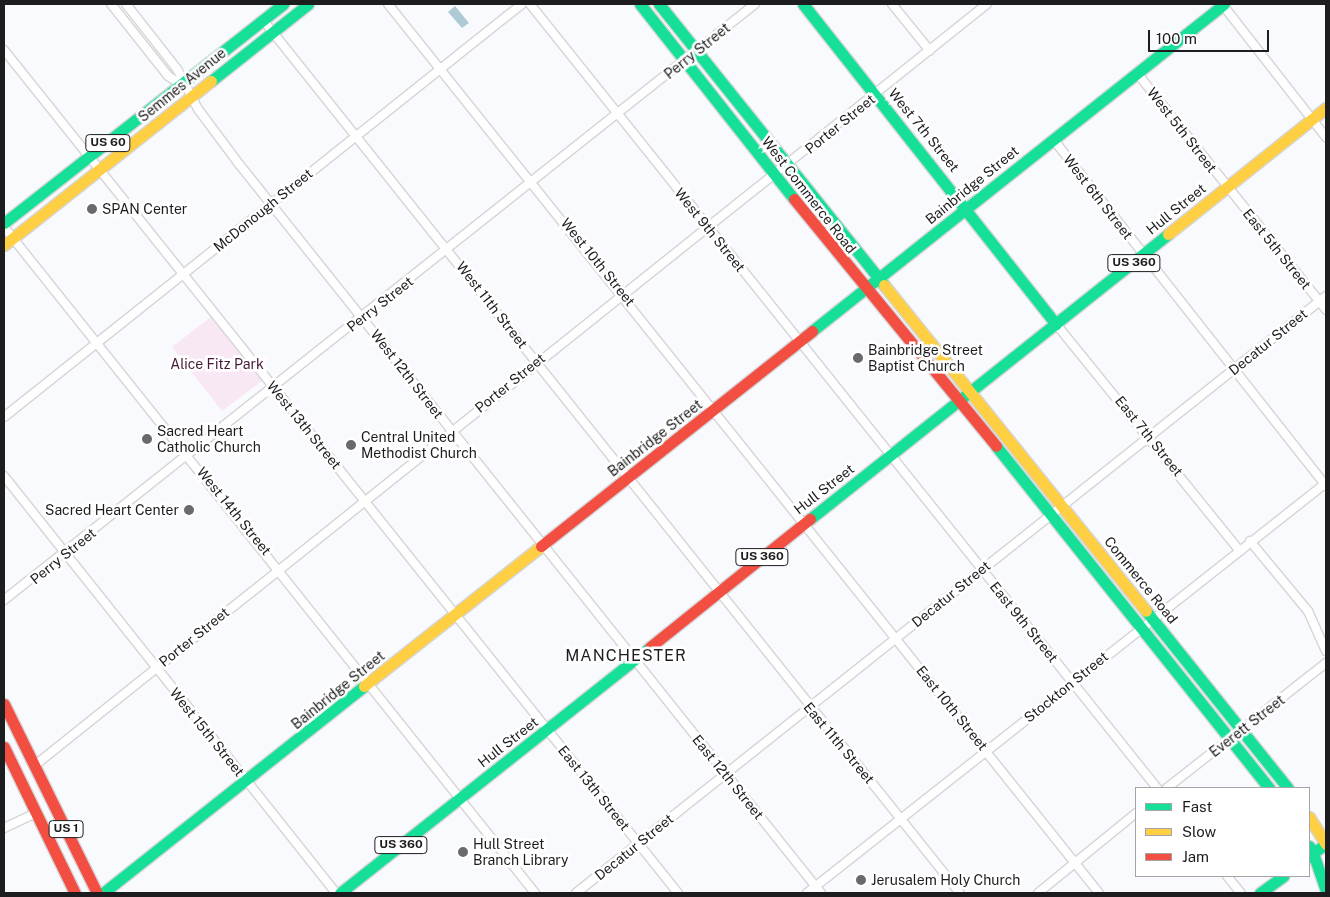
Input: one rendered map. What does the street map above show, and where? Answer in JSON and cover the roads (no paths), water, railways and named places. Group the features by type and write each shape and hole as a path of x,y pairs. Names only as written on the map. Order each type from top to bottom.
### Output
{"main road":[{"name":"Semmes Avenue","path":"4,223 283,4"},
{"name":"Semmes Avenue","path":"4,245 308,4"},
{"name":"West Commerce Road","path":"640,4 864,289 959,400"},
{"name":"West Commerce Road","path":"660,4 878,279 971,391"},
{"name":"West 7th Street","path":"804,4 967,208 1056,324"},
{"name":"Bainbridge Street","path":"103,893 247,782 1223,4"},
{"name":"Hull Street","path":"340,893 635,660 959,400 1143,256 1326,108"},
{"name":"Commerce Road","path":"971,391 1287,787"},
{"path":"959,400 1268,787"},
{"name":"US 1","path":"4,704 97,893"},
{"name":"US 1","path":"4,748 75,893"},
{"path":"1310,819 1326,845 1310,852 1326,892"},
{"path":"1260,893 1282,877"}],"street":[{"name":"West 12th Street","path":"111,4 168,76 182,85"},
{"name":"West 12th Street","path":"126,4 177,69 182,85 190,98 271,204 635,660"},
{"name":"West 10th Street","path":"388,4 534,182 806,523"},
{"name":"McDonough Street","path":"4,417 522,4"},
{"name":"West 9th Street","path":"530,4 891,455"},
{"name":"Perry Street","path":"4,600 66,554 755,4"},
{"path":"892,4 930,51"},
{"name":"Porter Street","path":"34,766 451,430 707,226 776,175 987,4"},
{"path":"1223,4 1326,136"},
{"name":"West 11th Street","path":"263,20 449,250 719,592"},
{"name":"West 13th Street","path":"4,50 102,169 547,730"},
{"name":"West 5th Street","path":"1137,73 1228,187"},
{"name":"West 6th Street","path":"1053,139 1143,256 1326,484"},
{"name":"East 5th Street","path":"1228,187 1326,310"},
{"name":"West 14th Street","path":"4,227 15,237 536,893"},
{"name":"Decatur Street","path":"576,893 1326,296"},
{"name":"East 7th Street","path":"1056,324 1150,436 1239,550"},
{"name":"East 9th Street","path":"891,455 1156,787"},
{"name":"West 15th Street","path":"4,476 336,893"},
{"name":"Stockton Street","path":"808,893 818,890 902,819 1141,627 1326,484"},
{"name":"East 10th Street","path":"806,523 1099,893"},
{"path":"1250,541 1308,611 1326,651"},
{"name":"East 11th Street","path":"719,592 809,708 902,819 960,893"},
{"name":"East 12th Street","path":"635,660 818,890"},
{"name":"Everett Street","path":"1168,787 1326,663"},
{"name":"East 13th Street","path":"547,730 678,893"},
{"path":"4,828 36,812"},
{"path":"1038,893 1135,814"},
{"path":"1228,877 1241,893"}],"water":[{"path":"455,6 469,23 462,28 448,12"}],"place":[{"name":"SPAN Center","path":"92,209"},
{"name":"Bainbridge Street Baptist Church","path":"858,358"},
{"name":"Sacred Heart Catholic Church","path":"147,439"},
{"name":"Central United Methodist Church","path":"351,445"},
{"name":"Sacred Heart Center","path":"189,510"},
{"name":"Hull Street Branch Library","path":"463,852"},
{"name":"Jerusalem Holy Church","path":"861,880"}],"district":[{"name":"MANCHESTER","path":"626,656"}],"park label":[{"name":"Alice Fitz Park","path":"217,364"}]}
